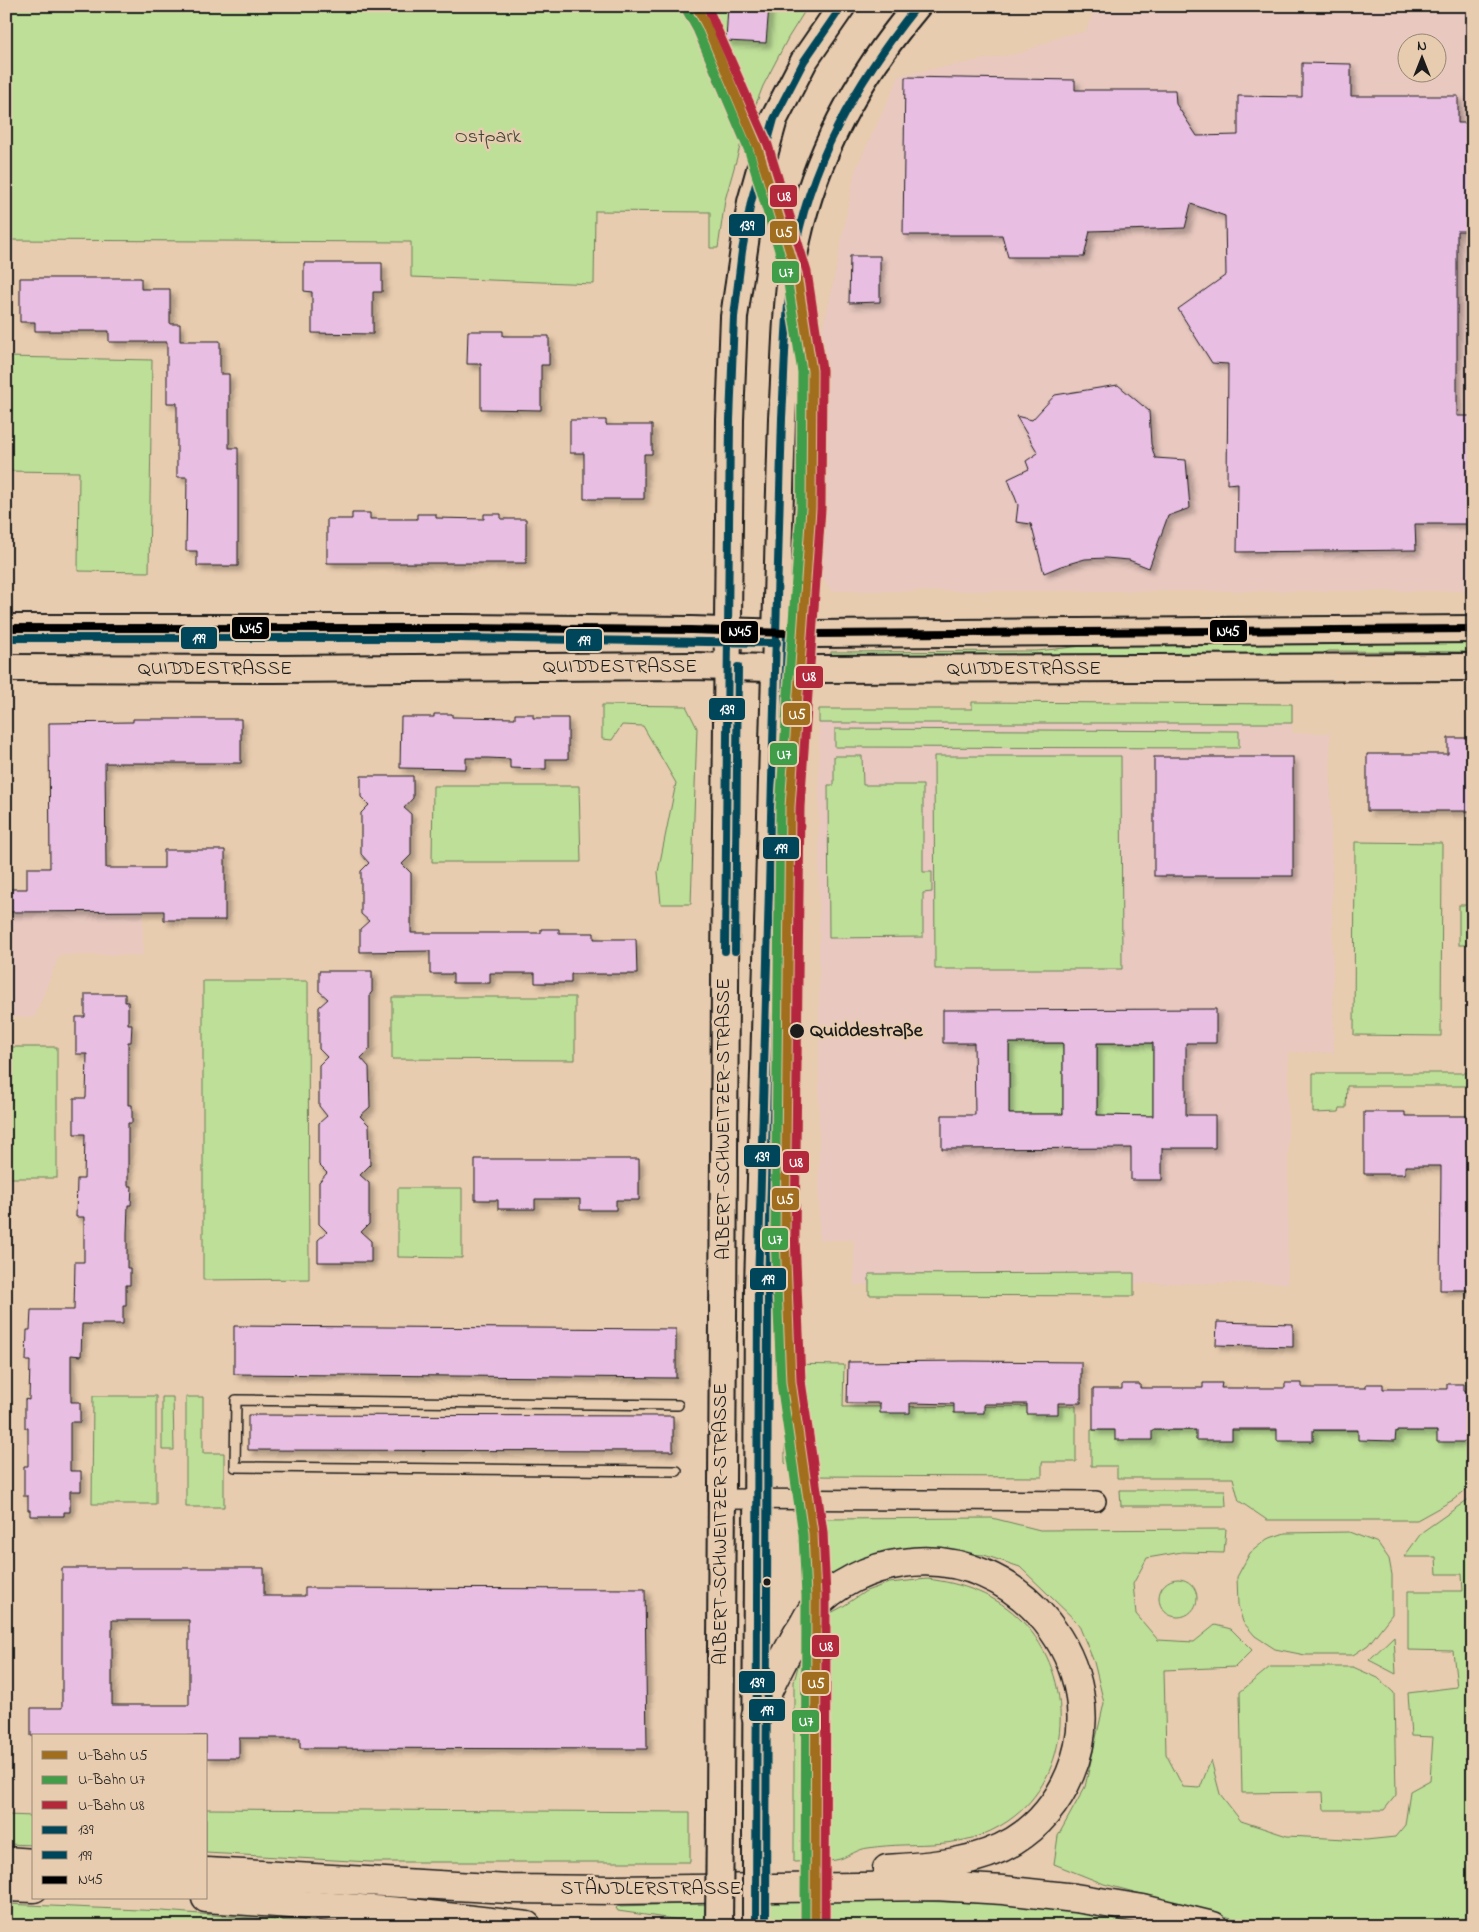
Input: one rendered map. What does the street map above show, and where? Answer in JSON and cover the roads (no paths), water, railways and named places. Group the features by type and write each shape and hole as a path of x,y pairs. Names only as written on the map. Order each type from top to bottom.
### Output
{"highway":[{"path":"756,1716 778,1671 812,1610 833,1591 860,1575 884,1565 915,1561 943,1562 970,1566 1012,1587 1049,1623 1060,1640 1077,1681 1082,1725 1076,1758 1065,1786 1054,1804 1042,1819 1027,1832 1012,1842 980,1857 933,1866 830,1871 802,1887"},
{"path":"6,1861 32,1862"},
{"name":"STÄNDLERSTRASSE","path":"208,1872 509,1889 614,1890 936,1886 1003,1890 1075,1898 1143,1909 1213,1926"},
{"path":"6,1887 32,1888"},
{"path":"208,1898 402,1912 527,1926"}],"main road":[{"name":"ALBERT-SCHWEITZER-STRASSE","path":"719,1926 730,420 734,317 751,202 774,119 804,61 842,6"},
{"name":"ALBERT-SCHWEITZER-STRASSE","path":"756,1914 758,1287 782,418 790,291 797,240 827,145 866,76 889,40 917,6"},
{"name":"QUIDDESTRASSE","path":"6,628 470,628 954,634 1473,628"},
{"name":"QUIDDESTRASSE","path":"6,668 728,667 1330,669 1473,667"},
{"path":"720,1899 731,1910 740,1912 750,1910 756,1914"}],"street":[{"path":"721,1499 1096,1501"}],"lane":[{"path":"677,1471 235,1467 236,1400 678,1405"}],"metro line":[{"name":"U5","path":"696,6 706,25 758,148 797,275 812,371 811,508 790,807 785,1237 791,1382 813,1533 816,1596 815,1926"},
{"name":"U8","path":"707,6 768,145 807,272 822,370 821,509 800,807 795,1237 801,1381 823,1532 826,1596 825,1926"},
{"name":"U7","path":"687,11 697,29 749,151 787,277 802,372 801,508 780,807 775,1237 781,1383 803,1534 806,1596 805,1926"}],"place":[{"name":"Quiddestraße","path":"797,1031"}],"park label":[{"name":"Ostpark","path":"488,137"}]}
